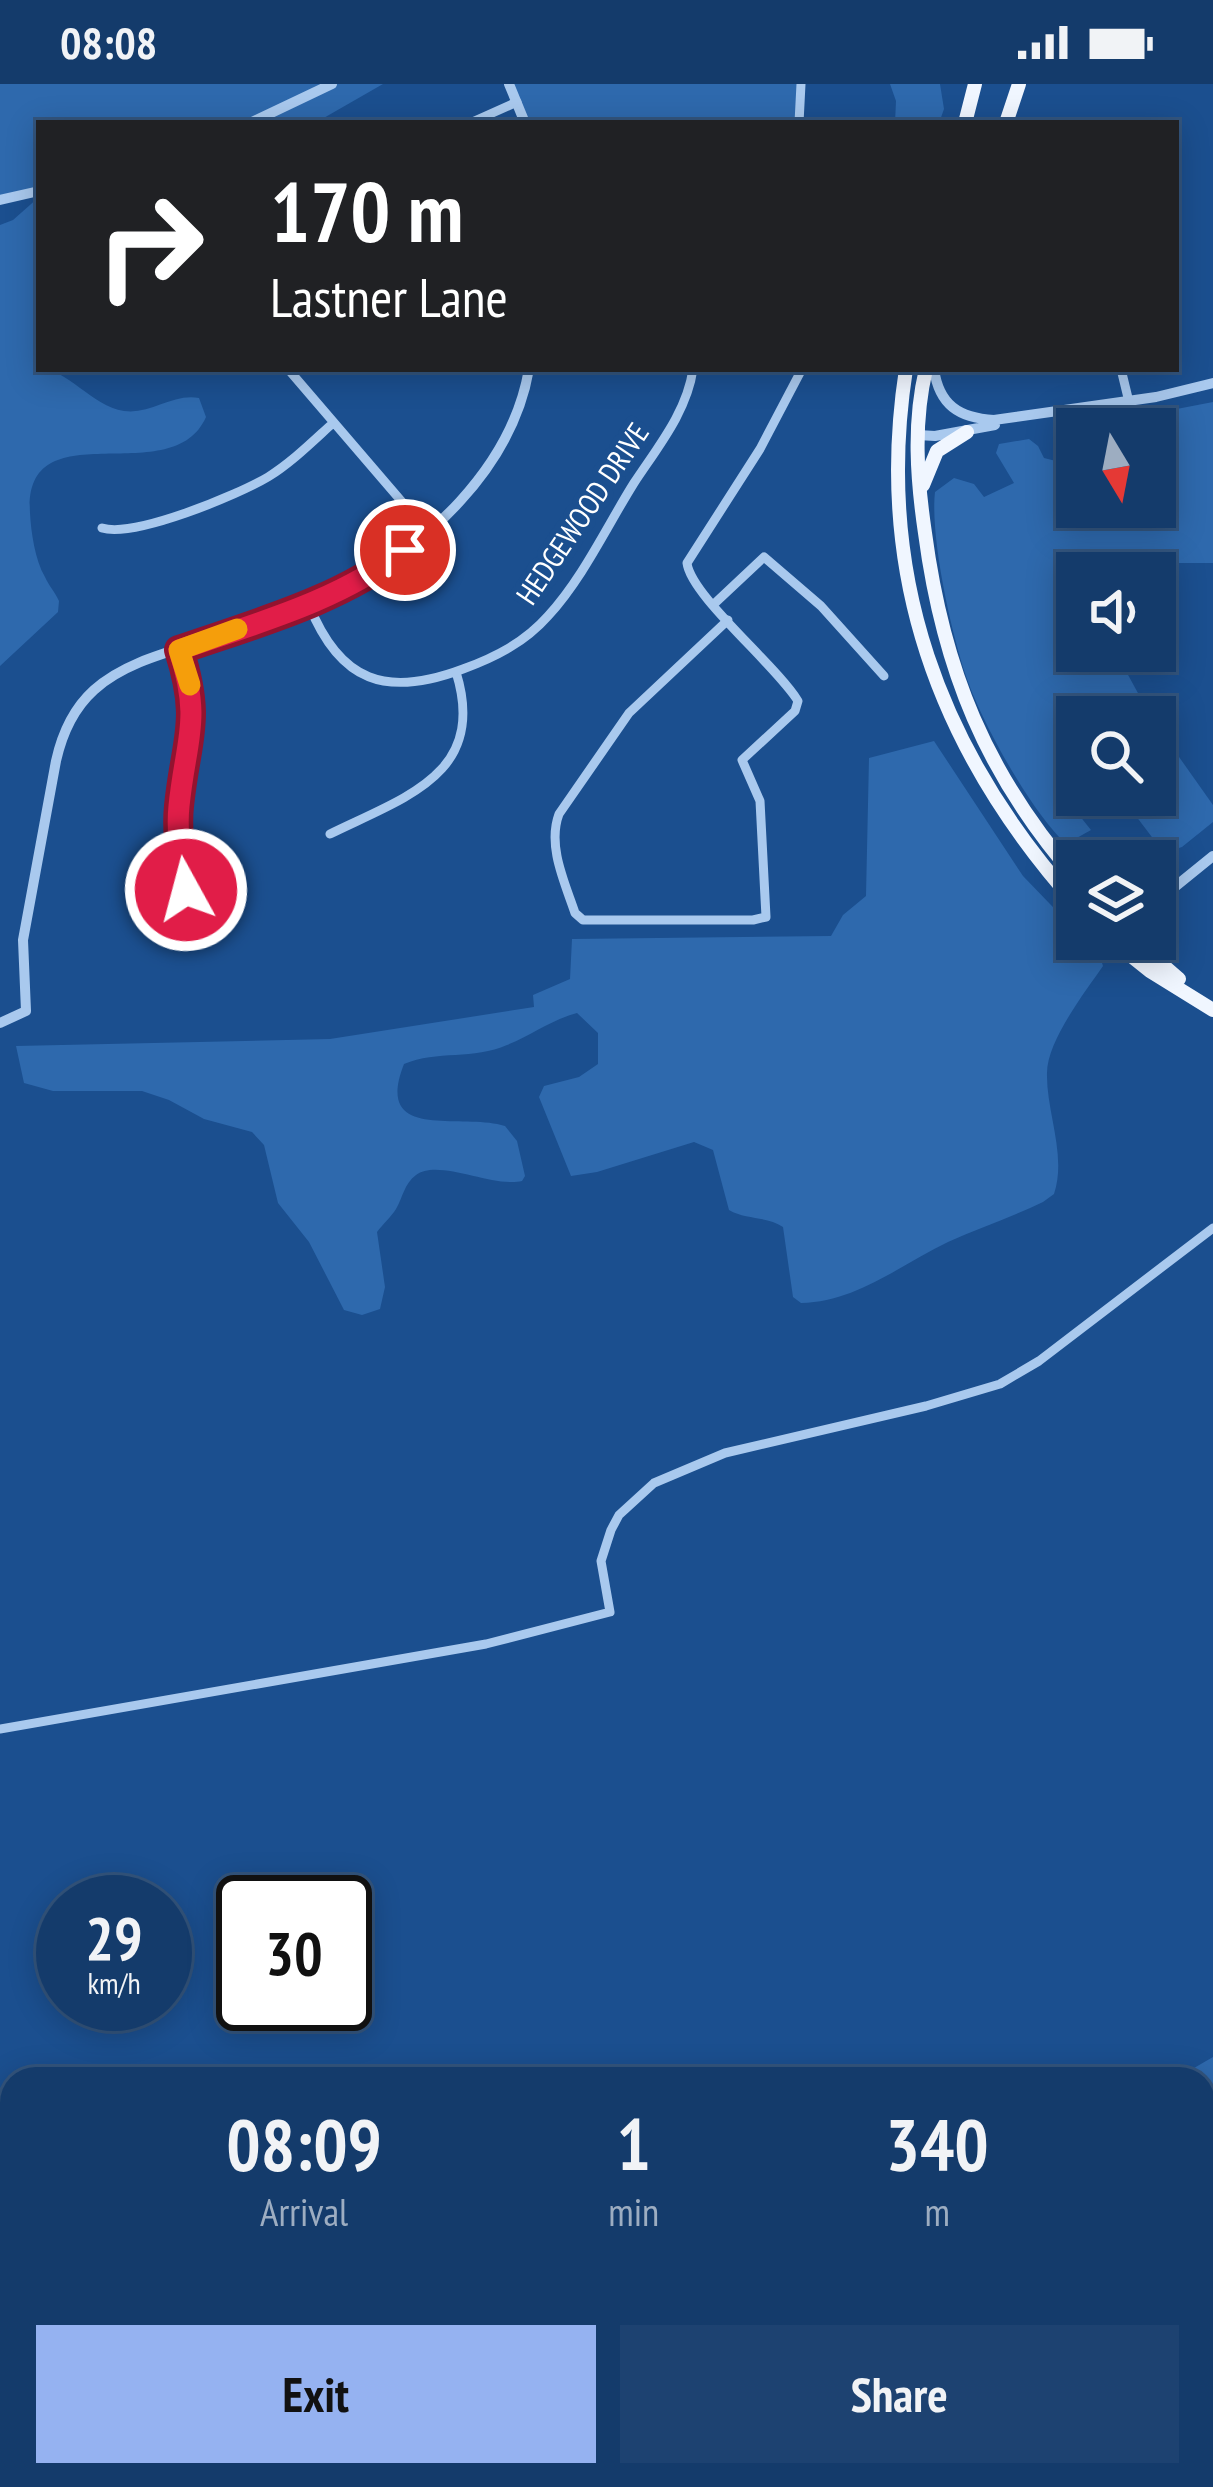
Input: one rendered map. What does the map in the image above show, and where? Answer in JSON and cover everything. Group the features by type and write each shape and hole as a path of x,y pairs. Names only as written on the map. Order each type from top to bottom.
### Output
{"main road":[{"path":"966,120 975,84"},
{"path":"1007,120 1019,84"},
{"path":"906,372 897,439 897,504 908,581 928,663 988,788 1025,844 1056,880"},
{"path":"929,372 918,435 921,496 942,631 970,715 1018,803 1056,852"},
{"path":"903,391 908,422 918,435"},
{"path":"921,496 937,451 967,432"},
{"path":"1136,960 1213,1007"},
{"path":"1158,960 1213,1007"}],"street":[{"path":"256,120 332,84"},
{"path":"509,84 524,120"},
{"path":"800,120 802,84"},
{"path":"477,120 517,102"},
{"path":"0,200 36,192"},
{"path":"290,372 427,531"},
{"path":"0,1024 26,1011 23,940 62,737 77,710 96,688 136,665 309,604 370,574 458,503 491,461 516,414 528,372"},
{"name":"HEDGEWOOD DRIVE","path":"309,604 328,645 363,675 402,684 456,672 506,650 556,607 674,422 692,372"},
{"path":"728,620 629,713 559,814 554,831 556,853 579,918 608,922 766,917 760,801 742,760 795,712 798,700 728,620 714,604 692,581 687,562 760,449 800,372"},
{"path":"931,372 939,392 962,415 1022,418"},
{"path":"1122,372 1130,402"},
{"path":"918,435 967,432 1213,382"},
{"path":"102,528 124,530 243,490 277,471 333,424"},
{"path":"714,604 764,557 821,606 884,676"},
{"path":"179,650 191,688 194,719 179,810 186,890"},
{"path":"330,834 418,788 452,757 466,718 456,672"},
{"path":"1176,886 1213,856"},
{"path":"0,1729 486,1644 610,1612 601,1561 610,1530 629,1504 654,1483 712,1456 1000,1384 1039,1361 1213,1228"}],"shaded area":[{"path":"0,84 383,84 320,120 36,120 36,195 0,202"},
{"path":"509,84 801,84 799,120 524,120"},
{"path":"890,84 940,84 944,109 940,120 895,120"},
{"path":"36,200 36,372 60,375 124,411 199,398 206,417 188,439 163,449 74,456 50,464 34,481 30,513 36,554 59,601 58,612 0,666 0,225"},
{"path":"1213,402 1213,563 1176,563 1176,552 1056,552 1056,672 1126,672 1140,696 1056,696 1056,816 1080,816 1091,830 1073,840 1062,840 1023,789 973,695 948,610 934,511 935,492 954,478 974,484 984,497 1014,483 996,453 999,444 1029,439 1044,458 1056,461 1056,528 1176,528 1176,409"},
{"path":"934,741 1023,876 1056,910 1056,960 1101,960 1103,966 1068,1017 1049,1060 1058,1164 1054,1194 859,1289 821,1301 801,1303 793,1297 783,1227 729,1210 713,1150 694,1142 571,1176 539,1097 544,1086 579,1077 598,1064 598,1033 577,1013 494,1050 404,1064 398,1089 400,1105 410,1115 505,1126 517,1141 525,1176 510,1182 438,1170 416,1175 377,1232 385,1287 380,1309 362,1315 344,1310 309,1242 278,1203 264,1145 252,1132 204,1119 142,1091 53,1091 24,1083 16,1046 330,1039 534,1007 533,995 570,979 572,939 831,936 843,915 866,896 869,758"},
{"path":"1176,753 1213,805 1213,822 1176,849 1176,840 1154,840 1136,816 1176,816"}],"slow traffic":[{"path":"190,685 179,650 237,629"}],"route":[{"path":"186,890 179,810 194,719 191,688 179,650 309,604 370,574 405,550"}]}
